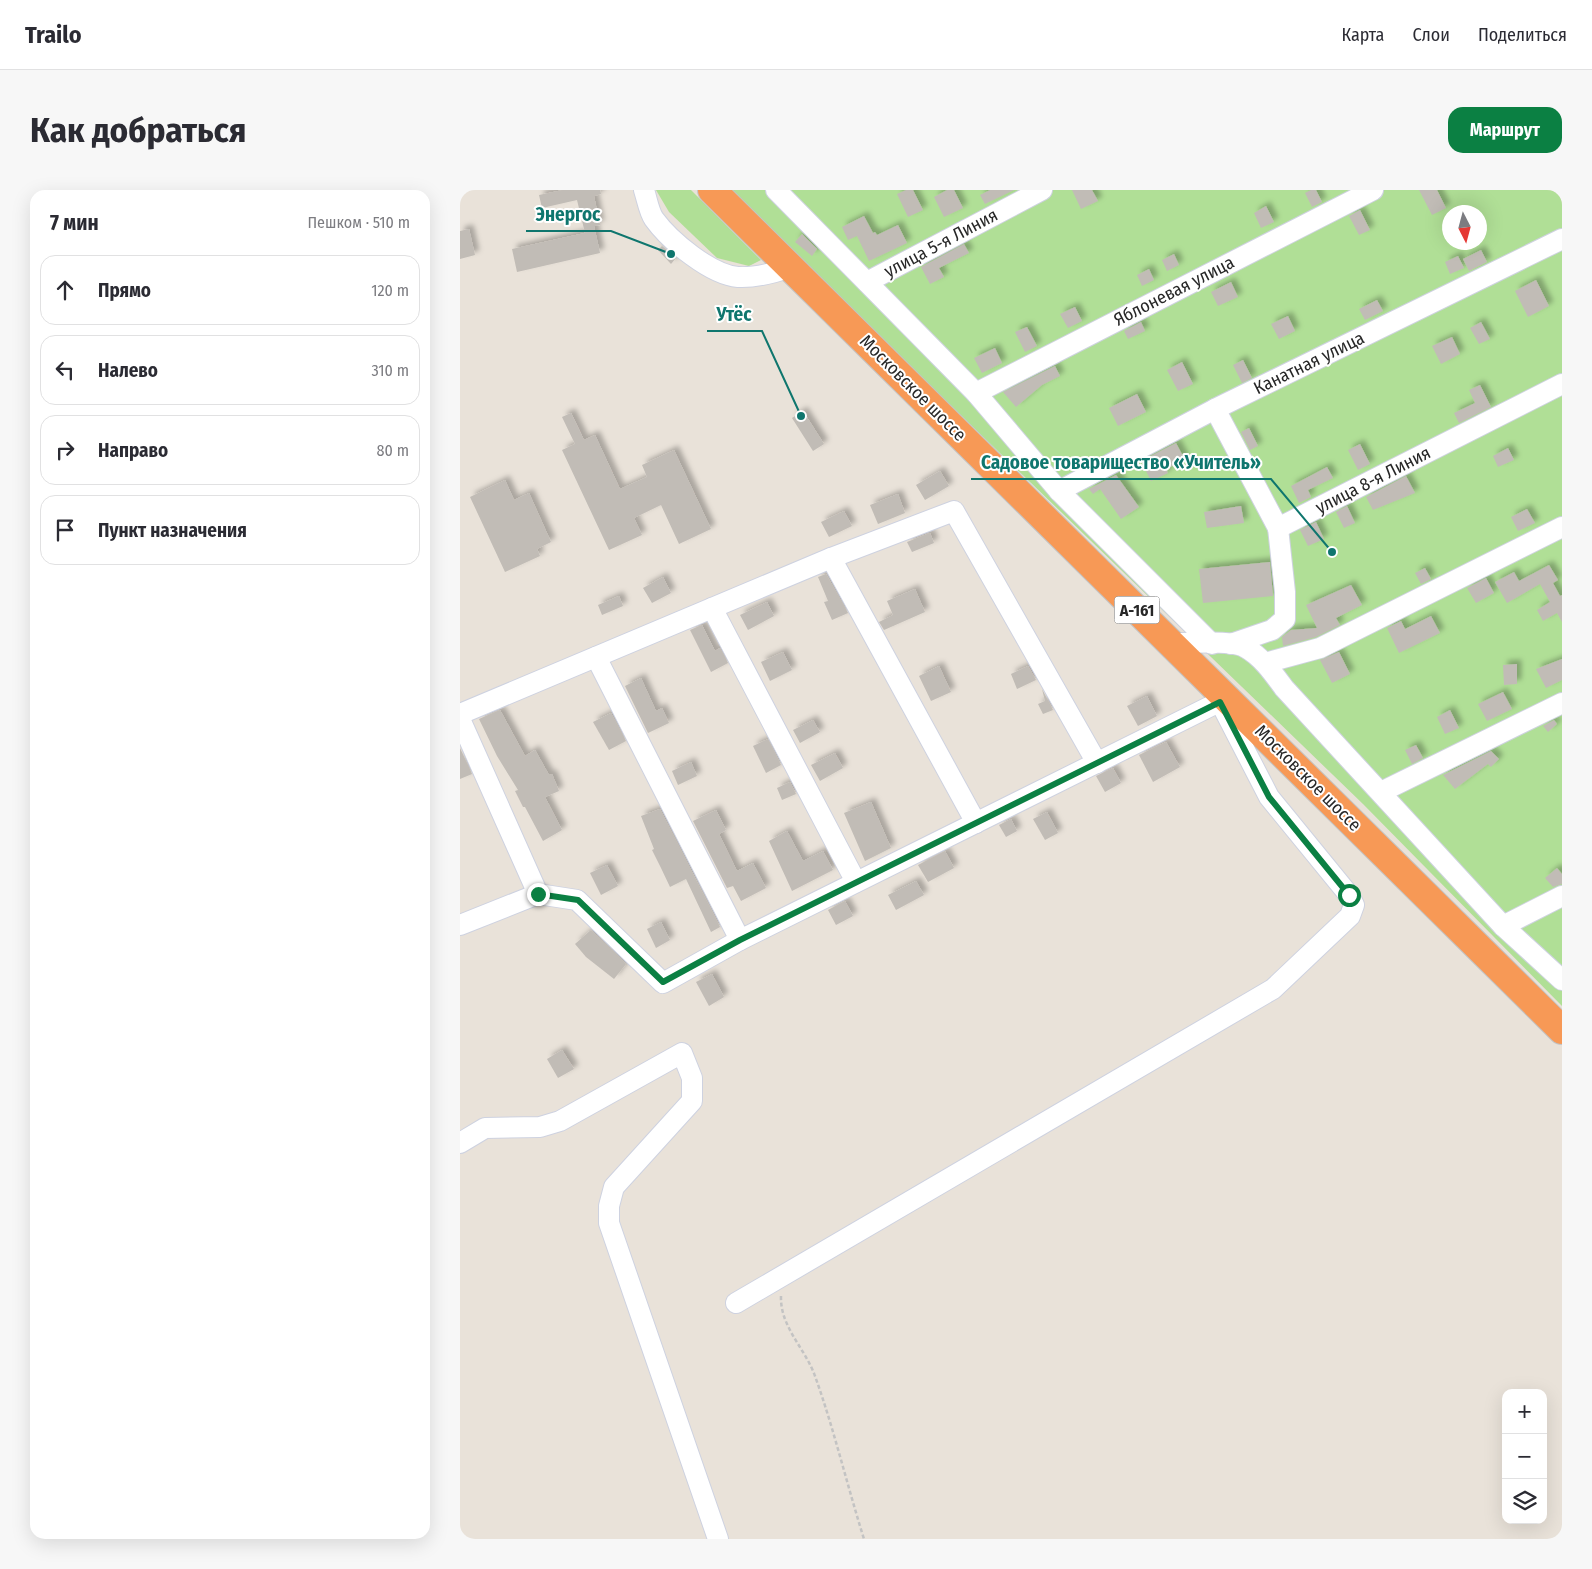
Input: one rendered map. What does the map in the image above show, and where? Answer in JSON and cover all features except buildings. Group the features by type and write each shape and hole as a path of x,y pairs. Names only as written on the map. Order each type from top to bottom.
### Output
{"highway":[{"name":"Московское шоссе","path":"712,190 1171,643 1224,700 1562,1030"}],"street":[{"path":"644,190 653,218 683,249 709,266 737,277 767,275 791,268"},
{"path":"776,190 976,393 1059,491 1221,644"},
{"name":"улица 5-я Линия","path":"867,282 1042,190"},
{"name":"Яблоневая улица","path":"976,393 1373,190"},
{"name":"Канатная улица","path":"1059,491 1215,409 1562,240"},
{"name":"улица 8-я Линия","path":"1278,528 1562,384"},
{"path":"1215,409 1278,528 1285,592 1285,619 1272,630 1221,644"},
{"path":"460,714 831,558 954,511 1097,763"},
{"path":"1265,663 1320,648 1562,527"},
{"path":"831,558 976,823"},
{"path":"712,608 856,882"},
{"path":"1171,643 1221,644 1245,647 1265,663 1284,688 1504,926 1562,980"},
{"path":"596,657 740,940"},
{"path":"460,925 538,894 578,900 663,982 740,940 1224,700 1269,797 1349,895 1354,905 1350,916 1273,989 736,1303"},
{"path":"1381,792 1562,703"},
{"path":"460,718 538,894"},
{"path":"1504,926 1562,896"},
{"path":"460,1143 485,1128 540,1127 560,1121 682,1052 692,1078 692,1101 614,1187 609,1206 609,1223 718,1539"}],"path":[{"path":"785,1275 781,1308 788,1328 814,1375 864,1539"}],"green space":[{"path":"656,190 691,190 761,260 749,266 717,258 669,212"},
{"path":"728,190 1562,190 1562,1006 1363,804"}],"place":[{"name":"Энергос","path":"671,254"},
{"name":"Утёс","path":"801,416"},
{"name":"Садовое товарищество «Учитель»","path":"1332,552"}],"route":[{"path":"538,894 578,900 663,982 740,940 1220,702 1269,797 1349,895"}]}
